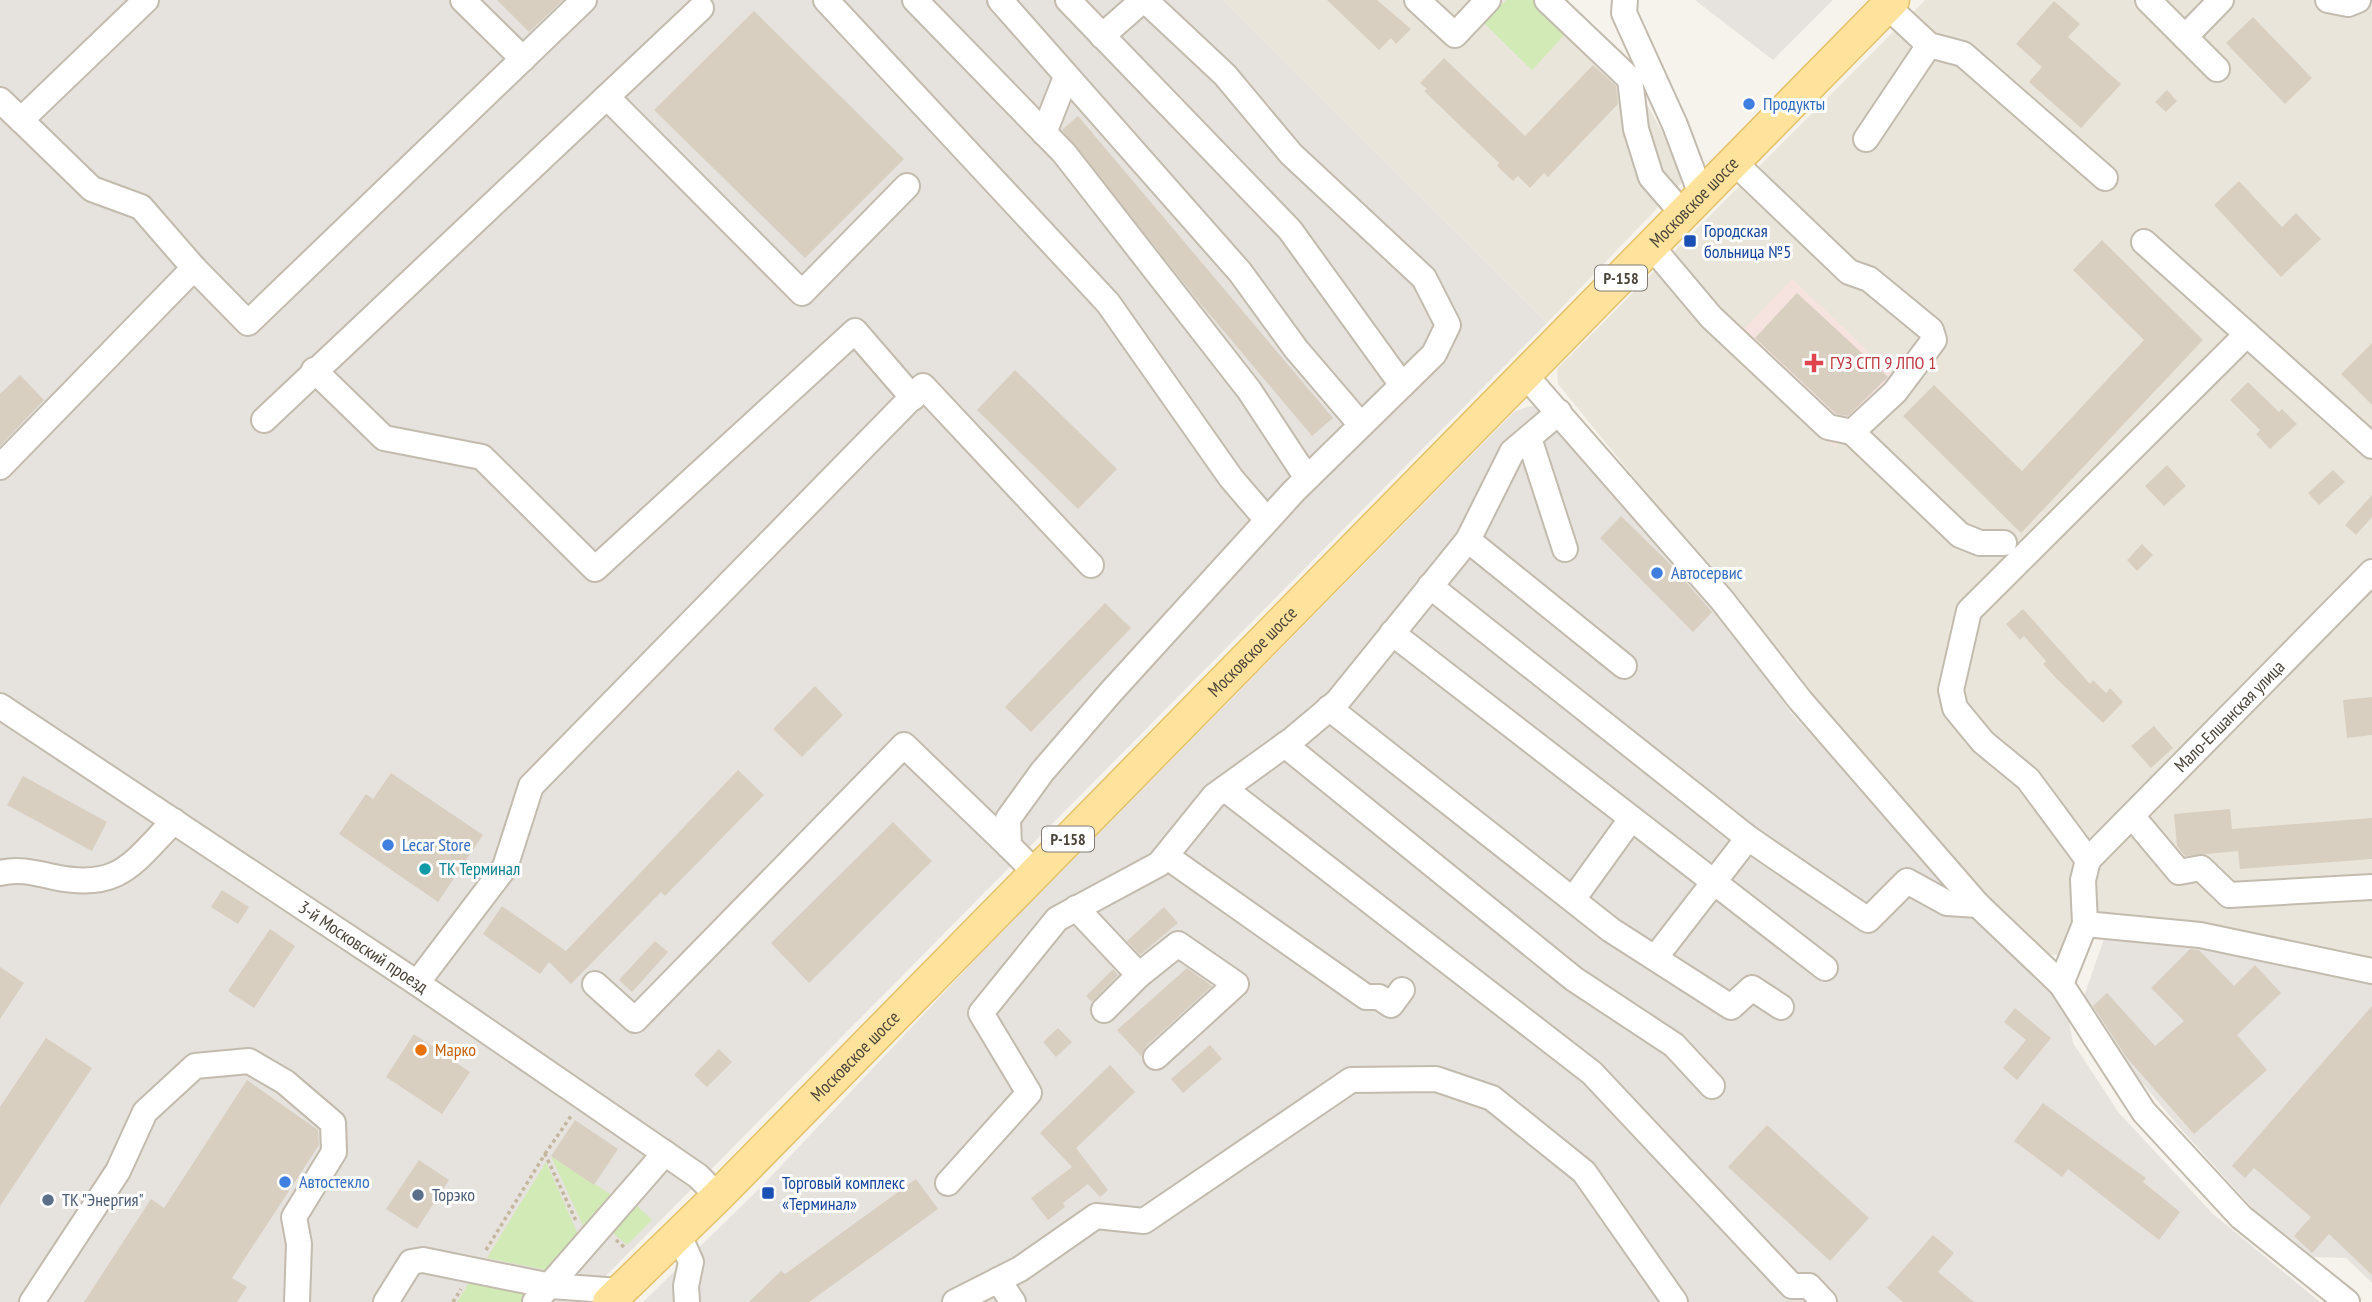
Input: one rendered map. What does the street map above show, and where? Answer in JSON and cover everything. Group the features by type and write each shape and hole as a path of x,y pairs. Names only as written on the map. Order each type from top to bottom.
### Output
{"main road":[{"name":"Московское шоссе","path":"615,1296 718,1196 1890,3"}],"street":[{"path":"21,120 146,0"},
{"path":"463,0 523,58"},
{"path":"0,100 92,188 141,207 194,268 248,323 584,0"},
{"path":"826,0 1108,303 1231,478 1267,520"},
{"path":"915,0 1064,153 1249,390 1307,478"},
{"path":"1000,0 1240,272 1296,349 1362,425"},
{"path":"1068,0 1290,230 1402,385"},
{"path":"1009,846 1008,819 1042,772 1267,520 1434,354 1448,324 1424,278 1291,154 1225,75 1144,0 1102,36"},
{"path":"1417,0 1455,35 1488,0"},
{"path":"1547,0 1630,79 1636,129 1651,177 1693,206"},
{"path":"1625,0 1624,13 1675,125 1693,206"},
{"path":"2148,0 2217,69"},
{"path":"2185,37 2221,0"},
{"path":"2328,0 2348,4 2358,0"},
{"path":"1890,3 1929,45 1963,54 2105,178"},
{"path":"264,420 701,8"},
{"path":"1866,139 1929,45"},
{"path":"1044,133 1066,77"},
{"path":"607,97 802,293 907,186"},
{"path":"1735,163 1849,272 1868,279 1931,330 1934,340 1895,392 1852,432"},
{"path":"2144,243 2372,446"},
{"path":"1652,247 1711,317 1828,427 1852,432 1960,535 1980,543 2004,543"},
{"path":"0,467 194,268"},
{"path":"314,370 384,438 482,457 596,569 855,331 913,398"},
{"path":"2061,984 2085,924 2083,880 2088,860 2028,779 1983,742 1955,708 1951,690 1969,611 2247,334"},
{"path":"1525,375 1722,600 1800,701 1978,905 2061,984 2144,1112 2241,1217 2347,1302"},
{"path":"417,983 505,867 531,786 923,386 1091,565"},
{"path":"948,1183 1029,1093 981,1013 1057,919 1159,864 1214,796 1285,745 1329,708 1468,540 1512,452 1559,412"},
{"path":"1529,438 1564,549"},
{"path":"1468,540 1624,666"},
{"name":"Мало-Елшанская улица","path":"2088,860 2372,572"},
{"path":"1430,586 1748,838 1868,920 1908,881 1947,903 1978,905"},
{"path":"1392,633 1825,968"},
{"name":"3-й Московский проезд","path":"0,706 417,983 698,1176 718,1196"},
{"path":"1329,708 1574,898 1611,930 1731,1007 1752,988 1781,1007"},
{"path":"595,984 635,1020 904,745 1035,872"},
{"path":"1285,745 1574,979 1674,1045 1712,1086"},
{"path":"1225,789 1592,1073 1791,1286 1809,1286 1824,1302"},
{"path":"2132,816 2179,872 2200,868 2229,895 2372,887"},
{"path":"1574,898 1631,819"},
{"path":"0,873 12,869 64,879 96,881 120,875 174,821"},
{"path":"1655,958 1748,838"},
{"path":"1166,856 1366,997 1379,997 1391,1005 1402,990"},
{"path":"1076,908 1139,975"},
{"path":"2085,924 2200,935 2372,971"},
{"path":"1104,1010 1139,975 1178,944 1236,984 1156,1057"},
{"path":"32,1302 118,1171 145,1112 195,1066 249,1061 285,1082 333,1123 334,1152 295,1217 299,1244 297,1302"},
{"path":"955,1302 1020,1269 1096,1216 1144,1221 1350,1080 1436,1079 1492,1098 1584,1172 1675,1302"},
{"path":"543,1294 665,1153"},
{"path":"678,1235 691,1262 686,1286 687,1302"},
{"path":"386,1302 411,1262 435,1260 474,1269 543,1294 615,1296"},
{"path":"998,1280 1013,1302"}],"path":[{"path":"453,1302 545,1154 587,1244"}],"shaded area":[{"path":"0,0 1223,0 1547,323 580,1302 0,1302"},
{"path":"1223,0 1565,0 1620,55 1687,177 1547,323"},
{"path":"1695,0 1833,0 1773,60"},
{"path":"1925,0 2372,0 2372,559 2089,845 2076,931 2071,947 2059,955 2035,954 1837,728 1558,384 1557,369"},
{"name":"ГУЗ СГП 9 ЛПО 1","path":"1792,279 1898,380 1835,447 1729,345"},
{"path":"1530,406 1538,407 1717,603 1735,634 1792,714 2049,987 2068,1016 2073,1043 2119,1113 2213,1214 2320,1302 643,1302 764,1184 984,950 1514,412"},
{"path":"2372,584 2372,965 2096,914 2093,876 2100,858"},
{"path":"2104,939 2179,942 2372,983 2372,1283 2346,1258 2313,1257 2267,1224 2179,1127 2084,1013 2084,996"}],"green space":[{"path":"1506,0 1535,0 1568,31 1532,70 1484,23"},
{"path":"551,1156 613,1196 587,1234"},
{"path":"546,1162 580,1239 556,1268 546,1270 487,1258"},
{"path":"635,1204 652,1220 627,1245 612,1232"},
{"path":"472,1278 523,1291 525,1298 523,1302 457,1302"}],"building":[{"path":"497,0 563,0 529,32"},
{"path":"1327,0 1377,0 1411,29 1396,44 1391,38 1379,50"},
{"path":"2054,1 2080,24 2068,37 2121,84 2081,128 2029,82 2042,67 2016,44"},
{"path":"754,11 904,159 805,258 654,110"},
{"path":"2253,17 2312,78 2285,104 2226,43"},
{"path":"1444,58 1525,136 1593,65 1616,86 1618,104 1548,177 1544,173 1530,188 1518,176 1513,181 1497,166 1499,163 1424,91 1427,89 1420,83"},
{"path":"2167,90 2177,101 2166,112 2155,102"},
{"path":"1078,116 1333,418 1312,436 1195,297 1062,130"},
{"path":"2239,181 2282,227 2296,213 2321,239 2281,277 2214,205"},
{"path":"2102,240 2203,340 2021,533 1903,416 1934,385 2022,471 2144,340 2073,270"},
{"path":"1797,293 1888,377 1848,416 1836,414 1755,338"},
{"path":"2372,343 2372,405 2341,374"},
{"path":"1015,370 1117,469 1078,509 977,410"},
{"path":"20,375 44,400 0,446 0,394"},
{"path":"2248,382 2279,412 2282,409 2297,424 2270,449 2256,434 2260,430 2230,400"},
{"path":"2167,465 2186,486 2164,506 2145,486"},
{"path":"2333,470 2345,482 2319,505 2308,493"},
{"path":"2372,495 2372,517 2356,535 2345,525"},
{"name":"Автосервис","path":"1621,516 1671,565 1712,612 1693,632 1600,538"},
{"path":"2142,544 2153,555 2137,571 2127,560"},
{"path":"1105,603 1131,628 1031,732 1005,707"},
{"path":"2023,609 2090,684 2093,680 2106,693 2110,688 2123,702 2103,723 2043,664 2046,661 2024,636 2020,640 2006,624"},
{"path":"815,686 843,715 802,757 773,729"},
{"path":"2372,697 2372,735 2347,738 2343,700"},
{"path":"2154,726 2173,748 2151,768 2131,746"},
{"path":"738,770 764,795 665,896 661,892 571,984 549,962 540,974 483,934 502,906 566,951"},
{"name":"ТК Терминал","path":"391,773 483,835 438,902 339,834 366,794 373,799"},
{"path":"23,776 107,822 92,851 7,805"},
{"path":"2230,809 2232,829 2372,818 2372,859 2240,869 2238,851 2185,856 2177,846 2174,814"},
{"path":"893,822 932,861 809,983 771,943"},
{"path":"222,890 249,907 238,924 211,907"},
{"path":"1164,907 1178,923 1140,955 1127,941"},
{"path":"270,929 295,946 254,1008 228,991"},
{"path":"655,941 668,952 632,992 619,980"},
{"path":"2190,949 2199,950 2234,986 2255,965 2281,993 2237,1035 2267,1070 2194,1134 2127,1058 2093,1006 2107,993 2155,1046 2184,1021 2151,988"},
{"path":"0,967 24,983 0,1019"},
{"path":"1187,968 1212,986 1146,1046 1141,1056 1117,1030"},
{"path":"1113,969 1118,975 1092,1002 1086,996"},
{"path":"2372,1006 2372,1275 2329,1234 2312,1253 2294,1236 2311,1217 2254,1168 2245,1178 2232,1166"},
{"path":"2015,1008 2051,1038 2017,1080 2003,1068 2026,1040 2004,1022"},
{"path":"1058,1028 1072,1042 1056,1057 1043,1042"},
{"path":"414,1034 470,1072 442,1114 386,1077"},
{"path":"46,1038 92,1068 0,1206 0,1107"},
{"path":"1210,1045 1222,1059 1183,1093 1171,1079"},
{"path":"719,1049 732,1062 707,1087 694,1075"},
{"path":"1110,1065 1135,1092 1076,1148 1108,1190 1100,1197 1088,1184 1063,1203 1065,1207 1048,1220 1031,1198 1072,1167 1040,1133"},
{"path":"247,1080 318,1130 319,1145 232,1278 247,1287 237,1302 84,1302 151,1199 164,1208"},
{"path":"2043,1103 2146,1178 2143,1182 2180,1212 2159,1240 2068,1169 2062,1177 2014,1141"},
{"path":"575,1120 618,1149 594,1185 551,1156"},
{"path":"1767,1125 1869,1218 1830,1261 1728,1167"},
{"name":"Торэко","path":"419,1160 449,1180 417,1229 386,1209"},
{"path":"916,1179 938,1209 809,1302 749,1302 781,1271 785,1274"},
{"path":"1933,1235 1954,1253 1938,1272 1974,1302 1903,1302 1887,1288"}],"place":[{"name":"Продукты","path":"1749,104"},
{"name":"Городская больница №5","path":"1690,241"},
{"name":"ГУЗ СГП 9 ЛПО 1","path":"1814,363"},
{"name":"Автосервис","path":"1657,573"},
{"name":"Lecar Store","path":"388,845"},
{"name":"ТК Терминал","path":"425,869"},
{"name":"Марко","path":"421,1050"},
{"name":"Автостекло","path":"285,1182"},
{"name":"Торговый комплекс «Терминал»","path":"768,1193"},
{"name":"Торэко","path":"418,1195"},
{"name":"ТК \"Энергия\"","path":"48,1200"}]}
